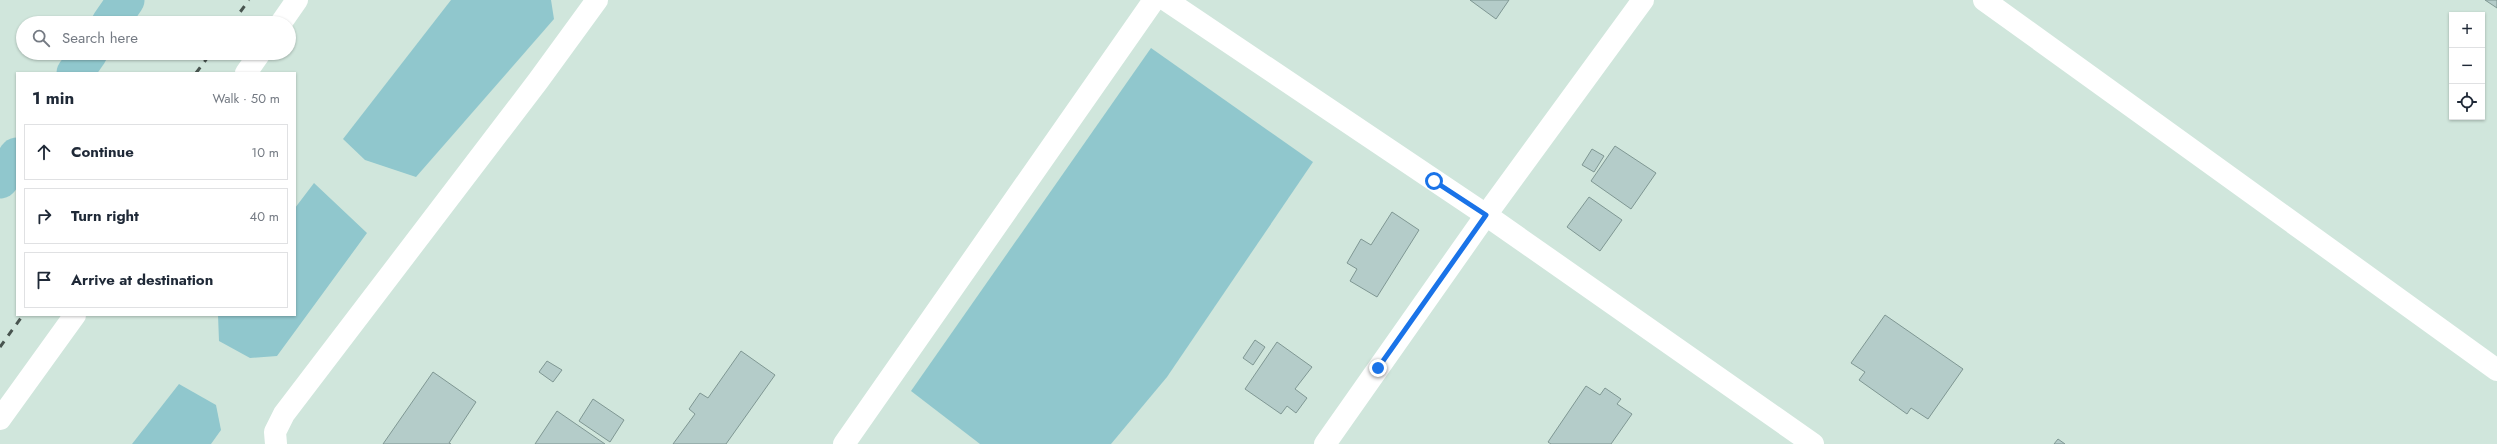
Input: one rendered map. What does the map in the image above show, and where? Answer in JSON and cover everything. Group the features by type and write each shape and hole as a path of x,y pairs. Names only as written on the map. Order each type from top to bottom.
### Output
{"street":[{"path":"286,16 297,0"},
{"path":"276,444 275,432 284,414 538,81 597,0"},
{"path":"844,444 1154,0"},
{"path":"1166,0 1486,215 1813,444"},
{"path":"1325,444 1486,215 1643,0"},
{"path":"1984,0 2497,370"},
{"path":"247,72 255,60"},
{"path":"0,419 74,316"}],"water":[{"path":"451,0 551,0 554,19 416,177 365,160 343,139"},
{"path":"1151,48 1313,162 1167,377 1111,444 980,444 911,391"},
{"path":"314,183 367,233 277,356 250,358 219,341 218,316 296,316 296,207"},
{"path":"179,384 216,405 221,430 211,444 132,444"}],"building":[{"path":"1470,0 1509,0 1496,19"},
{"path":"2485,0 2497,0 2497,8"},
{"path":"1615,146 1656,173 1631,209 1591,181"},
{"path":"1592,149 1604,156 1594,172 1582,165"},
{"path":"1589,197 1622,220 1600,251 1567,227"},
{"path":"1392,212 1419,230 1377,297 1350,281 1357,269 1347,263 1361,239 1371,245"},
{"path":"1885,315 1963,369 1928,419 1911,408 1907,414 1859,380 1865,372 1851,363"},
{"path":"1255,340 1265,347 1253,365 1243,358"},
{"path":"1277,342 1312,367 1295,389 1307,398 1296,413 1287,406 1281,414 1245,389"},
{"path":"741,351 775,375 726,444 673,444 695,414 689,409 700,393 708,398"},
{"path":"547,361 562,370 553,382 539,372"},
{"path":"433,372 476,402 449,443 451,444 383,444"},
{"path":"1586,386 1600,395 1605,388 1621,399 1617,404 1632,414 1611,444 1551,444 1548,442"},
{"path":"593,399 624,420 610,442 579,421"},
{"path":"557,411 605,444 535,444"},
{"path":"2058,439 2065,444 2054,444"}],"waterway":[{"path":"115,16 126,0"},
{"path":"76,72 84,60"},
{"path":"0,180 16,157"}],"railway":[{"path":"237,16 249,0"},
{"path":"197,72 206,60"},
{"path":"0,347 22,316"}],"route":[{"path":"1378,368 1486,215 1434,181"}]}
